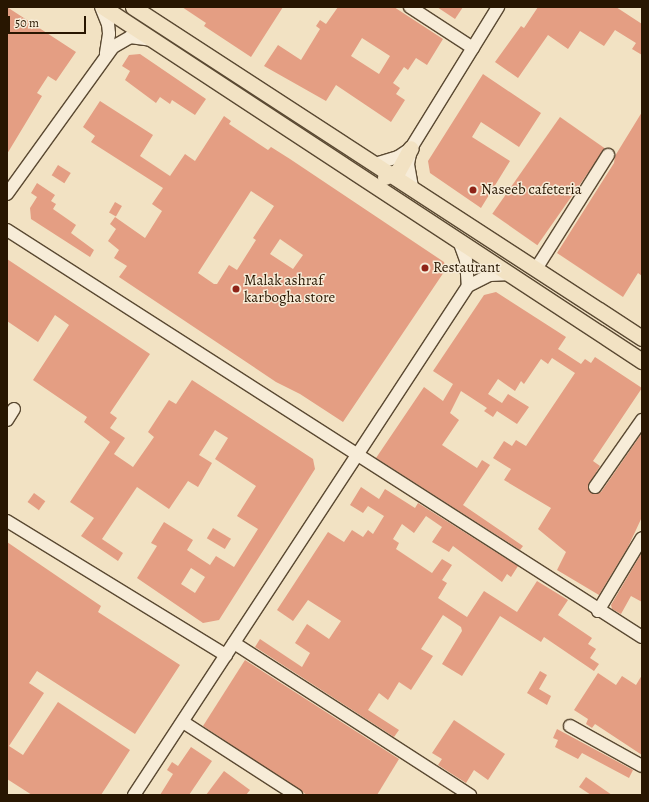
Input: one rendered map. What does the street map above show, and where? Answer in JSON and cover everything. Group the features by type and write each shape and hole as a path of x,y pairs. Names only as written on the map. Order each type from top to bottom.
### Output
{"main road":[{"path":"102,7 642,361"},
{"path":"133,7 412,187 642,338"},
{"path":"362,177 393,176 402,167 411,148"}],"street":[{"path":"102,7 108,24 106,54"},
{"path":"410,7 473,48"},
{"path":"412,187 408,164 411,148 498,7"},
{"path":"7,194 106,54 124,39 151,40"},
{"path":"376,164 398,157 411,148"},
{"path":"536,269 608,155"},
{"path":"7,230 356,456 642,638"},
{"path":"459,241 466,260 468,286"},
{"path":"134,795 468,286 490,275 511,274"},
{"path":"7,420 14,409"},
{"path":"594,487 642,420"},
{"path":"7,521 226,655"},
{"path":"598,611 642,538"},
{"path":"234,643 470,795"},
{"path":"183,722 296,795"},
{"path":"570,726 642,766"}],"building":[{"path":"7,7 76,52 56,81 48,76 37,93 42,96 7,154"},
{"path":"182,7 283,7 251,57 204,26 206,23"},
{"path":"338,7 394,7 443,39 427,65 416,58 408,70 404,67 393,83 400,88 396,94 405,100 391,122 336,85 326,101 264,66 278,45 301,60 320,29 316,26 320,20 326,24","holes":["362,38 390,56 379,74 351,56"]},
{"path":"437,7 463,7 455,19"},
{"path":"538,7 616,7 642,24 642,55 632,49 636,43 615,30 604,46 580,31 568,49 548,35 518,78 495,62 521,26 524,28"},
{"path":"140,54 206,99 195,115 172,100 170,104 160,97 156,103 125,80 130,71 122,66 129,55"},
{"path":"483,74 541,113 519,147 481,122 472,137 510,161 481,208 430,173 428,161"},
{"path":"100,101 153,135 140,156 170,176 185,154 195,161 224,116 231,121 229,124 268,150 271,147 290,159 444,262 446,269 343,422 300,394 276,382 119,277 127,266 114,258 119,250 108,241 116,229 110,224 115,217 145,238 162,211 152,204 163,188 91,142 95,136 83,127","holes":["251,191 274,206 253,238 256,240 237,270 229,265 217,284 214,284 198,273","280,239 303,255 293,269 270,254"]},
{"path":"642,112 642,276 638,273 623,297 557,253 614,163 615,156"},
{"path":"560,117 605,149 537,245 492,214"},
{"path":"58,165 71,173 64,183 52,175"},
{"path":"37,183 55,195 51,201 56,204 53,209 76,225 71,233 94,250 90,257 31,219 30,208 37,197 31,193"},
{"path":"115,202 122,206 116,216 109,212"},
{"path":"7,259 150,354 110,413 117,418 110,428 125,438 114,454 133,467 154,437 148,432 169,400 176,404 192,380 313,459 315,469 219,620 203,623 137,578 157,546 151,543 164,522 193,540 187,550 210,565 216,556 234,567 258,529 237,516 256,486 215,459 228,438 215,430 199,455 212,463 198,487 188,481 169,509 137,487 102,539 123,553 118,561 81,536 94,518 70,502 110,442 84,422 87,417 33,380 69,325 55,315 38,342 7,321","holes":["191,568 205,577 195,593 181,584"]},
{"path":"496,292 566,337 558,349 581,364 585,359 591,363 595,357 642,388 593,461 600,466 588,486 591,493 601,492 642,433 642,517 628,547 599,595 557,570 566,552 538,529 551,508 504,480 511,469 493,458 504,441 512,446 516,440 526,446 575,373 552,358 548,364 541,359 524,384 521,381 515,391 498,379 488,394 502,403 508,394 529,407 517,424 497,411 493,417 484,411 487,408 461,391 450,413 459,420 442,445 477,468 482,460 490,465 463,505 523,546 520,550 376,458 424,387 443,401 453,384 433,371 484,295"},
{"path":"361,487 379,499 385,489 415,508 418,503 518,566 511,577 507,574 502,582 453,546 449,552 432,542 442,527 426,516 414,533 402,524 393,539 399,543 396,549 432,573 442,559 452,565 442,580 447,583 438,598 467,617 484,591 517,612 537,581 568,600 558,615 592,638 588,644 596,649 590,658 599,664 594,671 544,637 541,642 500,616 462,676 442,664 462,631 461,627 443,615 421,649 433,656 411,690 399,682 388,700 379,693 368,710 399,730 394,737 255,647 260,639 302,667 310,653 295,643 307,624 329,639 341,621 308,600 293,621 277,610 328,532 344,542 352,530 363,537 368,530 373,534 384,516 368,506 363,513 350,505"},
{"path":"34,493 45,501 39,510 28,502"},
{"path":"213,528 231,539 225,549 207,538"},
{"path":"7,542 101,606 98,612 180,665 135,734 37,671 29,683 44,693 9,746 23,755 58,702 130,750 101,795 32,795 7,779"},
{"path":"641,554 642,602 631,596 621,614 612,609 611,605"},
{"path":"245,660 399,759 377,795 307,795 203,726"},
{"path":"540,671 547,675 539,689 551,696 547,705 527,693"},
{"path":"598,673 616,685 622,676 636,685 642,675 642,755 595,724 592,728 586,724 588,719 574,710"},
{"path":"454,720 505,754 488,780 474,770 466,783 438,765 442,759 432,753"},
{"path":"557,729 633,770 629,778 582,753 578,759 555,747 558,740 553,738"},
{"path":"191,747 212,761 189,795 160,795 173,774 167,770 172,762 178,766"},
{"path":"224,771 250,790 246,795 206,795"},
{"path":"586,777 612,795 591,795 579,787"}],"place":[{"name":"Naseeb cafeteria","path":"473,190"},
{"name":"Restaurant","path":"425,268"},
{"name":"Malak ashraf karbogha store","path":"236,289"}]}
